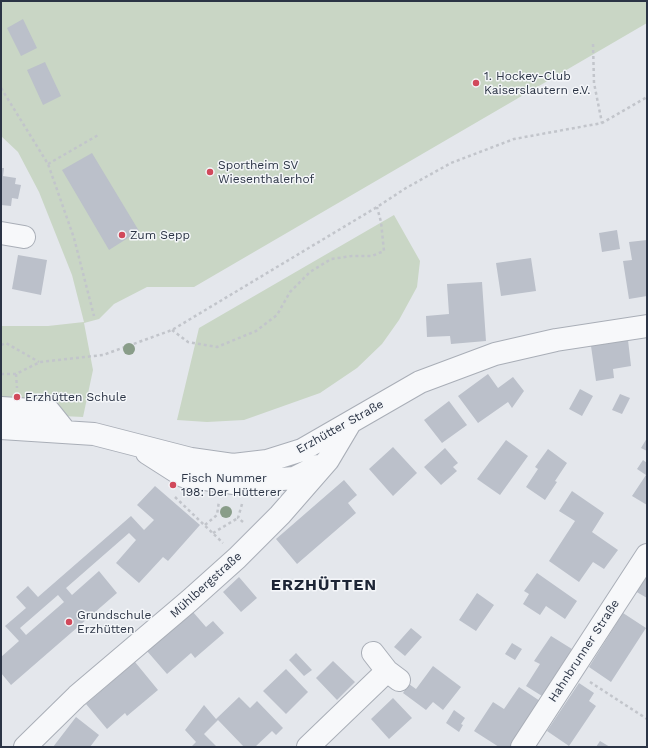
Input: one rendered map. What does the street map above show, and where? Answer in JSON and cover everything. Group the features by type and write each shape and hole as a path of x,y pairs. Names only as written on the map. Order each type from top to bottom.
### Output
{"street":[{"path":"1,233 24,237"},
{"name":"Erzhütter Straße","path":"1,428 94,434 131,442 192,459 233,465 267,461 302,450 420,382 494,354 556,340 647,326"},
{"path":"1,408 49,411 65,431"},
{"name":"Mühlbergstraße","path":"25,747 77,696 237,558 280,515 328,460 351,422"},
{"path":"131,442 183,476 234,483 294,478 328,460"},
{"name":"Hahnbrunner Straße","path":"522,747 647,555"},
{"path":"308,747 393,676 373,653"}],"path":[{"path":"593,44 594,83 602,123"},
{"path":"1,88 48,164 74,238 94,316"},
{"path":"1,374 16,374 40,362 103,356 172,330 406,188 458,160 514,139 602,123 647,97"},
{"path":"48,164 100,134"},
{"path":"172,330 188,342 217,347 256,331 277,315 290,292 310,272 331,259 352,256 372,256 384,251 381,222 377,207"},
{"path":"1,345 6,343 40,362"},
{"path":"173,496 213,533 237,558"},
{"path":"205,526 217,515 220,500"},
{"path":"213,533 238,518"},
{"path":"593,684 647,719"}],"green space":[{"name":"Sportheim SV Wiesenthalerhof","path":"1,1 647,1 647,23 194,287 147,287 114,304 99,319 84,323 93,370 83,417 1,413 1,326 48,326 84,322 72,275 39,192 18,152 1,136"},
{"path":"394,215 420,261 417,287 399,320 382,344 357,368 320,393 244,420 207,422 177,420 199,328"}],"building":[{"path":"23,19 37,48 21,56 7,28"},
{"path":"45,62 61,96 43,105 27,70"},
{"path":"92,153 139,231 109,250 62,170"},
{"path":"1,168 4,168 3,176 16,178 15,184 21,185 18,199 12,198 11,206 1,205"},
{"path":"617,230 620,249 602,252 599,233"},
{"path":"647,240 647,296 629,299 623,261 632,260 629,242"},
{"path":"18,255 47,260 41,295 12,289"},
{"path":"531,258 536,291 501,296 496,263"},
{"path":"482,282 486,341 451,344 450,336 427,337 426,316 449,314 447,284"},
{"path":"628,340 631,366 613,369 614,378 596,381 591,346"},
{"path":"488,374 498,388 513,377 524,391 512,408 508,402 478,423 458,396"},
{"path":"580,389 593,396 582,416 569,409"},
{"path":"620,394 630,398 622,414 612,410"},
{"path":"449,401 467,425 442,443 424,420"},
{"path":"647,438 647,451 641,448"},
{"path":"506,440 528,456 500,495 477,479"},
{"path":"393,447 417,473 393,496 369,469"},
{"path":"445,448 458,463 453,467 457,471 441,485 424,467"},
{"path":"548,449 567,463 545,500 526,487 538,469 535,467"},
{"path":"643,460 647,463 647,505 632,496 646,475 637,469"},
{"path":"344,480 357,495 348,503 356,513 297,564 276,539"},
{"path":"155,486 200,525 168,561 163,557 139,583 116,563 136,540 129,533 66,588 72,595 99,571 117,593 11,685 1,673 1,657 19,641 5,626 26,608 16,597 28,586 38,597 131,516 144,530 154,520 137,505","holes":["58,595 64,602 26,635 20,628"]},
{"path":"572,491 604,513 592,532 618,550 604,569 593,562 579,582 549,561 575,521 559,511"},
{"path":"647,572 647,598 635,591"},
{"path":"537,573 577,601 565,619 546,606 540,615 523,604 529,594 524,591"},
{"path":"239,577 257,598 241,612 223,592"},
{"path":"477,593 494,605 476,631 459,620"},
{"path":"193,612 206,627 213,621 224,633 195,658 191,653 167,674 147,651"},
{"path":"623,613 646,628 611,682 589,667"},
{"path":"411,628 422,637 405,656 394,647"},
{"path":"551,636 572,649 542,696 526,686 540,664 534,661"},
{"path":"512,643 522,649 515,660 505,654"},
{"path":"296,653 312,670 304,676 289,660"},
{"path":"333,661 355,682 337,700 316,678"},
{"path":"135,662 158,690 127,716 125,713 107,729 86,704"},
{"path":"433,666 461,687 443,710 433,702 426,710 403,693 409,684 416,689"},
{"path":"286,669 308,692 286,714 263,691"},
{"path":"579,683 594,693 589,701 596,706 569,746 547,731"},
{"path":"519,687 540,701 510,747 499,747 474,731 493,702 504,709"},
{"path":"239,697 250,708 257,701 283,728 276,735 272,731 255,747 244,747 218,720 204,734 217,747 191,747 196,742 185,730 204,705 216,719"},
{"path":"393,698 412,718 389,739 371,719"},
{"path":"454,710 465,718 461,724 463,725 459,732 446,723"},
{"path":"76,717 99,735 90,747 53,747"},
{"path":"600,741 610,747 596,747"}],"place":[{"name":"1. Hockey-Club Kaiserslautern e.V.","path":"476,83"},
{"name":"Sportheim SV Wiesenthalerhof","path":"210,172"},
{"name":"Zum Sepp","path":"122,235"},
{"name":"Erzhütten Schule","path":"17,397"},
{"name":"Fisch Nummer 198: Der Hütterer","path":"173,485"},
{"name":"Grundschule Erzhütten","path":"69,622"}],"district":[{"name":"ERZHÜTTEN","path":"324,585"}]}
